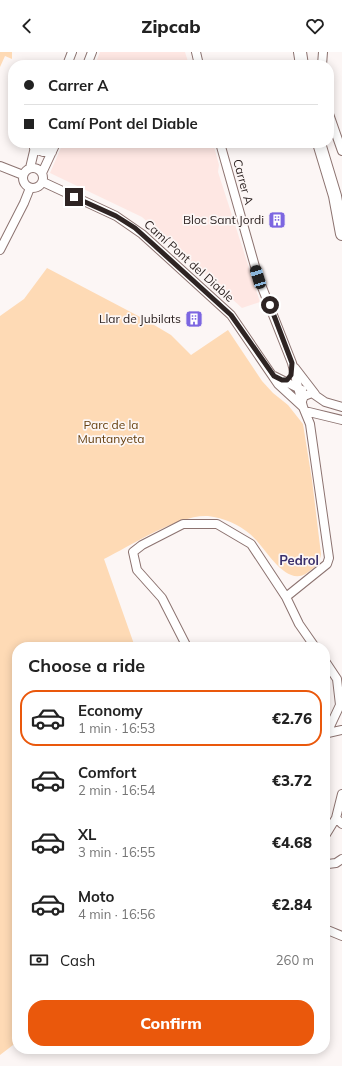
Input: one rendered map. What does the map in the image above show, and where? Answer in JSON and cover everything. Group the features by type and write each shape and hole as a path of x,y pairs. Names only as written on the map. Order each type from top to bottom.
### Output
{"street":[{"path":"334,128 342,151"},
{"path":"23,175 30,168 34,148"},
{"path":"38,148 43,152 52,152"},
{"path":"23,175 24,183 30,188 37,188 43,182 42,173 54,148"},
{"name":"Carrer A","path":"221,148 258,277 292,363 298,388 309,409"},
{"path":"320,148 340,213 342,234"},
{"path":"0,166 23,175"},
{"path":"30,168 37,168 42,173"},
{"name":"Camí Pont del Diable","path":"43,182 116,216 138,231 231,315 278,384 309,409 342,420"},
{"path":"0,250 30,188"},
{"path":"282,380 287,380 291,375 292,363"},
{"name":"Carrer A","path":"292,363 314,394"},
{"name":"Camí Pont del Diable","path":"274,376 314,394 325,402 342,407"},
{"path":"286,597 327,564 329,558 309,409 304,396 314,394 321,403 309,409"},
{"path":"309,409 310,424"},
{"path":"185,642 162,598 137,570 133,552 142,545 184,524 217,524 251,544 286,597 299,624 312,642"},
{"path":"330,667 340,680 340,705 330,726"},
{"path":"330,734 342,730"},
{"path":"330,828 336,818 342,794"},
{"path":"336,818 342,824"},
{"path":"330,863 336,863 342,859"},
{"path":"330,931 342,936"}],"shaded area":[{"path":"100,52 185,52 187,60 97,60"},
{"path":"61,148 214,148 219,165 218,172 260,302 242,308 142,217 50,173"}],"green space":[{"path":"0,52 12,52 12,59 5,56 0,67"},
{"name":"Parc de la Muntanyeta","path":"47,268 144,319 171,335 191,355 228,330 262,381 273,393 288,405 303,424 312,480 321,554 316,565 307,573 299,576 291,575 276,564 250,534 236,524 220,518 208,516 183,520 169,525 104,559 133,642 12,642 12,1046 0,1055 0,316 24,299"}],"place":[{"name":"Bloc Sant Jordi","path":"277,220"},
{"name":"Llar de Jubilats","path":"194,319"}],"district":[{"name":"Pedrol","path":"299,560"}],"route":[{"path":"74,197 116,216 142,234 231,315 239,324 262,362 274,376 282,380 287,380 291,375 292,363 270,305"}]}
